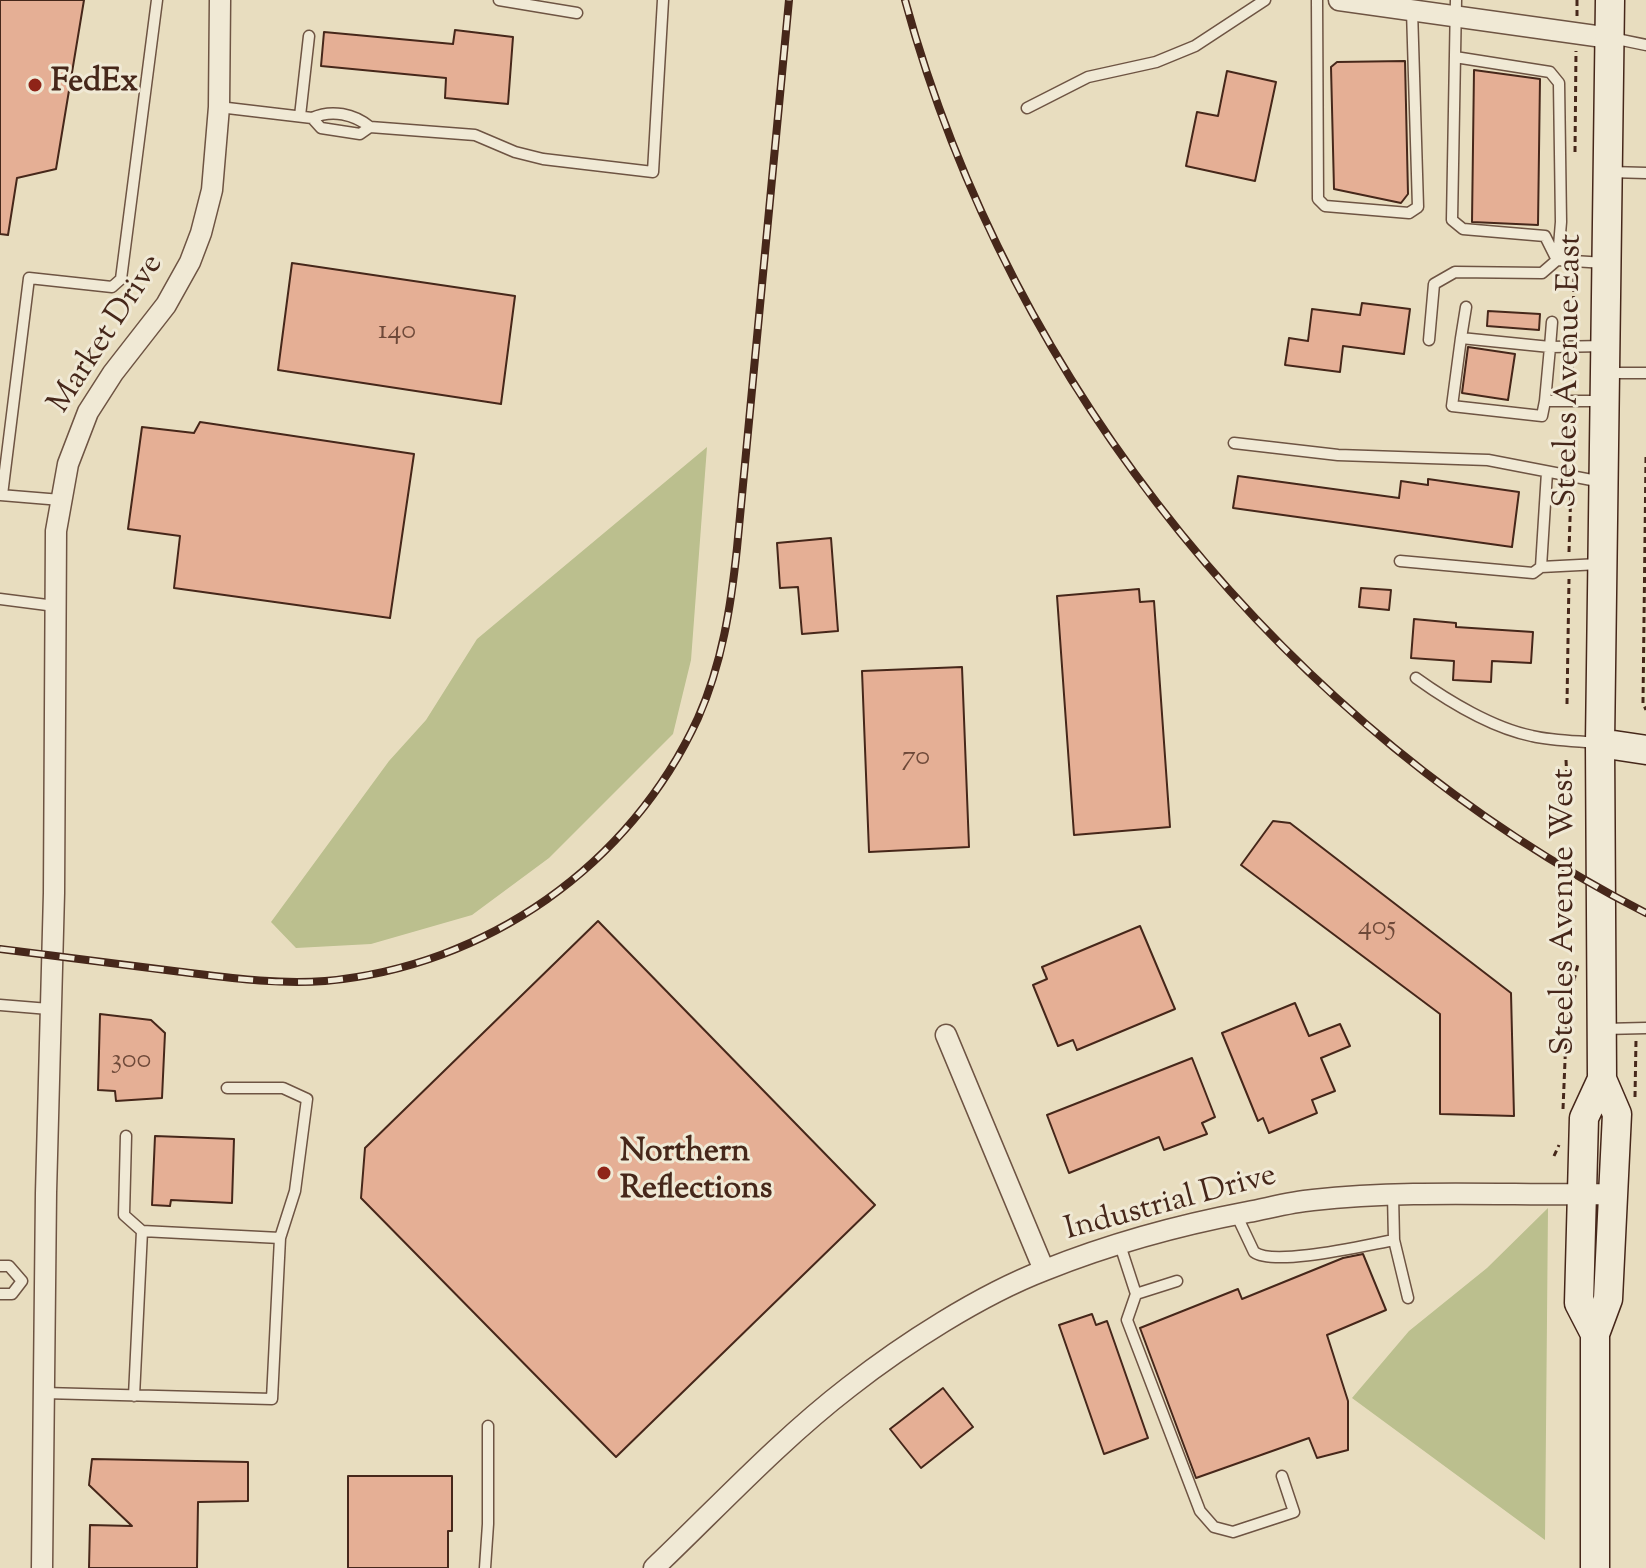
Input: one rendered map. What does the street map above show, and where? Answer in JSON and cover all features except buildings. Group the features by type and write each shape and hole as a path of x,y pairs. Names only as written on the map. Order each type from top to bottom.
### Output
{"main road":[{"name":"Steeles Avenue East","path":"1600,743 1610,0"},
{"path":"1600,743 1646,750"},
{"name":"Steeles Avenue West","path":"1595,1568 1595,1334 1608,1299 1617,1114 1602,1079 1600,743"},
{"name":"Steeles Avenue West","path":"1595,1334 1579,1303 1584,1118 1602,1079"}],"street":[{"name":"Market Drive","path":"42,1568 49,1009 54,893 56,531 68,464 88,412 113,373 166,305 190,262 201,233 212,190 219,107 220,0"},
{"path":"1339,0 1412,10 1456,8 1610,38"},
{"path":"946,1035 1044,1270"},
{"name":"Industrial Drive","path":"654,1568 811,1418 847,1388 938,1327 985,1299 1044,1270 1157,1233 1311,1200 1393,1195 1615,1194"}],"lane":[{"path":"61,500 1,495 29,278 112,287 121,279 157,0"},
{"path":"499,0 577,13"},
{"path":"219,107 312,118 325,113 358,117 370,127 475,135 515,152 543,159 653,172 663,0"},
{"path":"1027,108 1088,77 1156,62 1195,46 1265,0"},
{"path":"1317,0 1318,199 1325,206 1409,213 1418,207 1412,10"},
{"path":"1456,8 1452,220 1463,229 1545,236 1557,260"},
{"path":"300,116 309,36"},
{"path":"1610,38 1646,45"},
{"path":"1429,340 1434,284 1455,272 1542,273 1557,260 1561,222 1559,83 1550,72 1455,57"},
{"path":"312,118 321,128 360,134 370,127"},
{"path":"1608,172 1646,173"},
{"path":"1557,260 1607,263"},
{"path":"1466,307 1452,406 1542,416 1552,322"},
{"path":"1461,338 1550,347 1606,373"},
{"path":"1545,401 1606,373 1646,373"},
{"path":"1234,443 1338,455 1488,460 1604,483"},
{"path":"1541,567 1547,472"},
{"path":"1400,561 1533,573 1541,567 1603,564"},
{"path":"0,599 55,606"},
{"path":"1416,678 1498,726 1532,736 1600,743"},
{"path":"0,1005 49,1009"},
{"path":"1602,1029 1646,1028"},
{"path":"44,1393 272,1399 280,1238 295,1191 307,1099 283,1088 227,1088"},
{"path":"126,1136 124,1215 142,1231 280,1238"},
{"path":"1393,1195 1394,1240 1408,1298"},
{"path":"1236,1214 1254,1252 1267,1257 1294,1257 1394,1240"},
{"path":"134,1396 142,1231"},
{"path":"1120,1245 1136,1294 1127,1320 1200,1511 1214,1527 1233,1532 1294,1512 1282,1476"},
{"path":"0,1266 9,1266 22,1281 45,1281"},
{"path":"0,1294 12,1294 22,1281"},
{"path":"1136,1294 1177,1281"},
{"path":"485,1568 488,1426"}],"path":[{"path":"1646,457 1643,703 1646,710"},
{"path":"1566,760 1568,799"},
{"path":"1562,1123 1568,989"},
{"path":"1554,1156 1561,1138"}],"green space":[{"path":"707,447 691,660 673,734 549,858 472,915 371,944 296,948 271,922 389,761 426,720 477,639"},
{"path":"1548,1208 1545,1540 1352,1398 1409,1331 1487,1268"}],"railway":[{"path":"0,949 268,981 325,981 385,971 442,954 496,930 547,899 593,862 634,819 669,771 698,718 713,677 728,613 737,548 789,0"},
{"path":"905,0 952,143 1015,280 1091,411 1181,533 1282,646 1394,748 1516,837 1646,913"}],"place":[{"name":"FedEx","path":"35,85"},
{"name":"Northern Reflections","path":"604,1173"}]}
